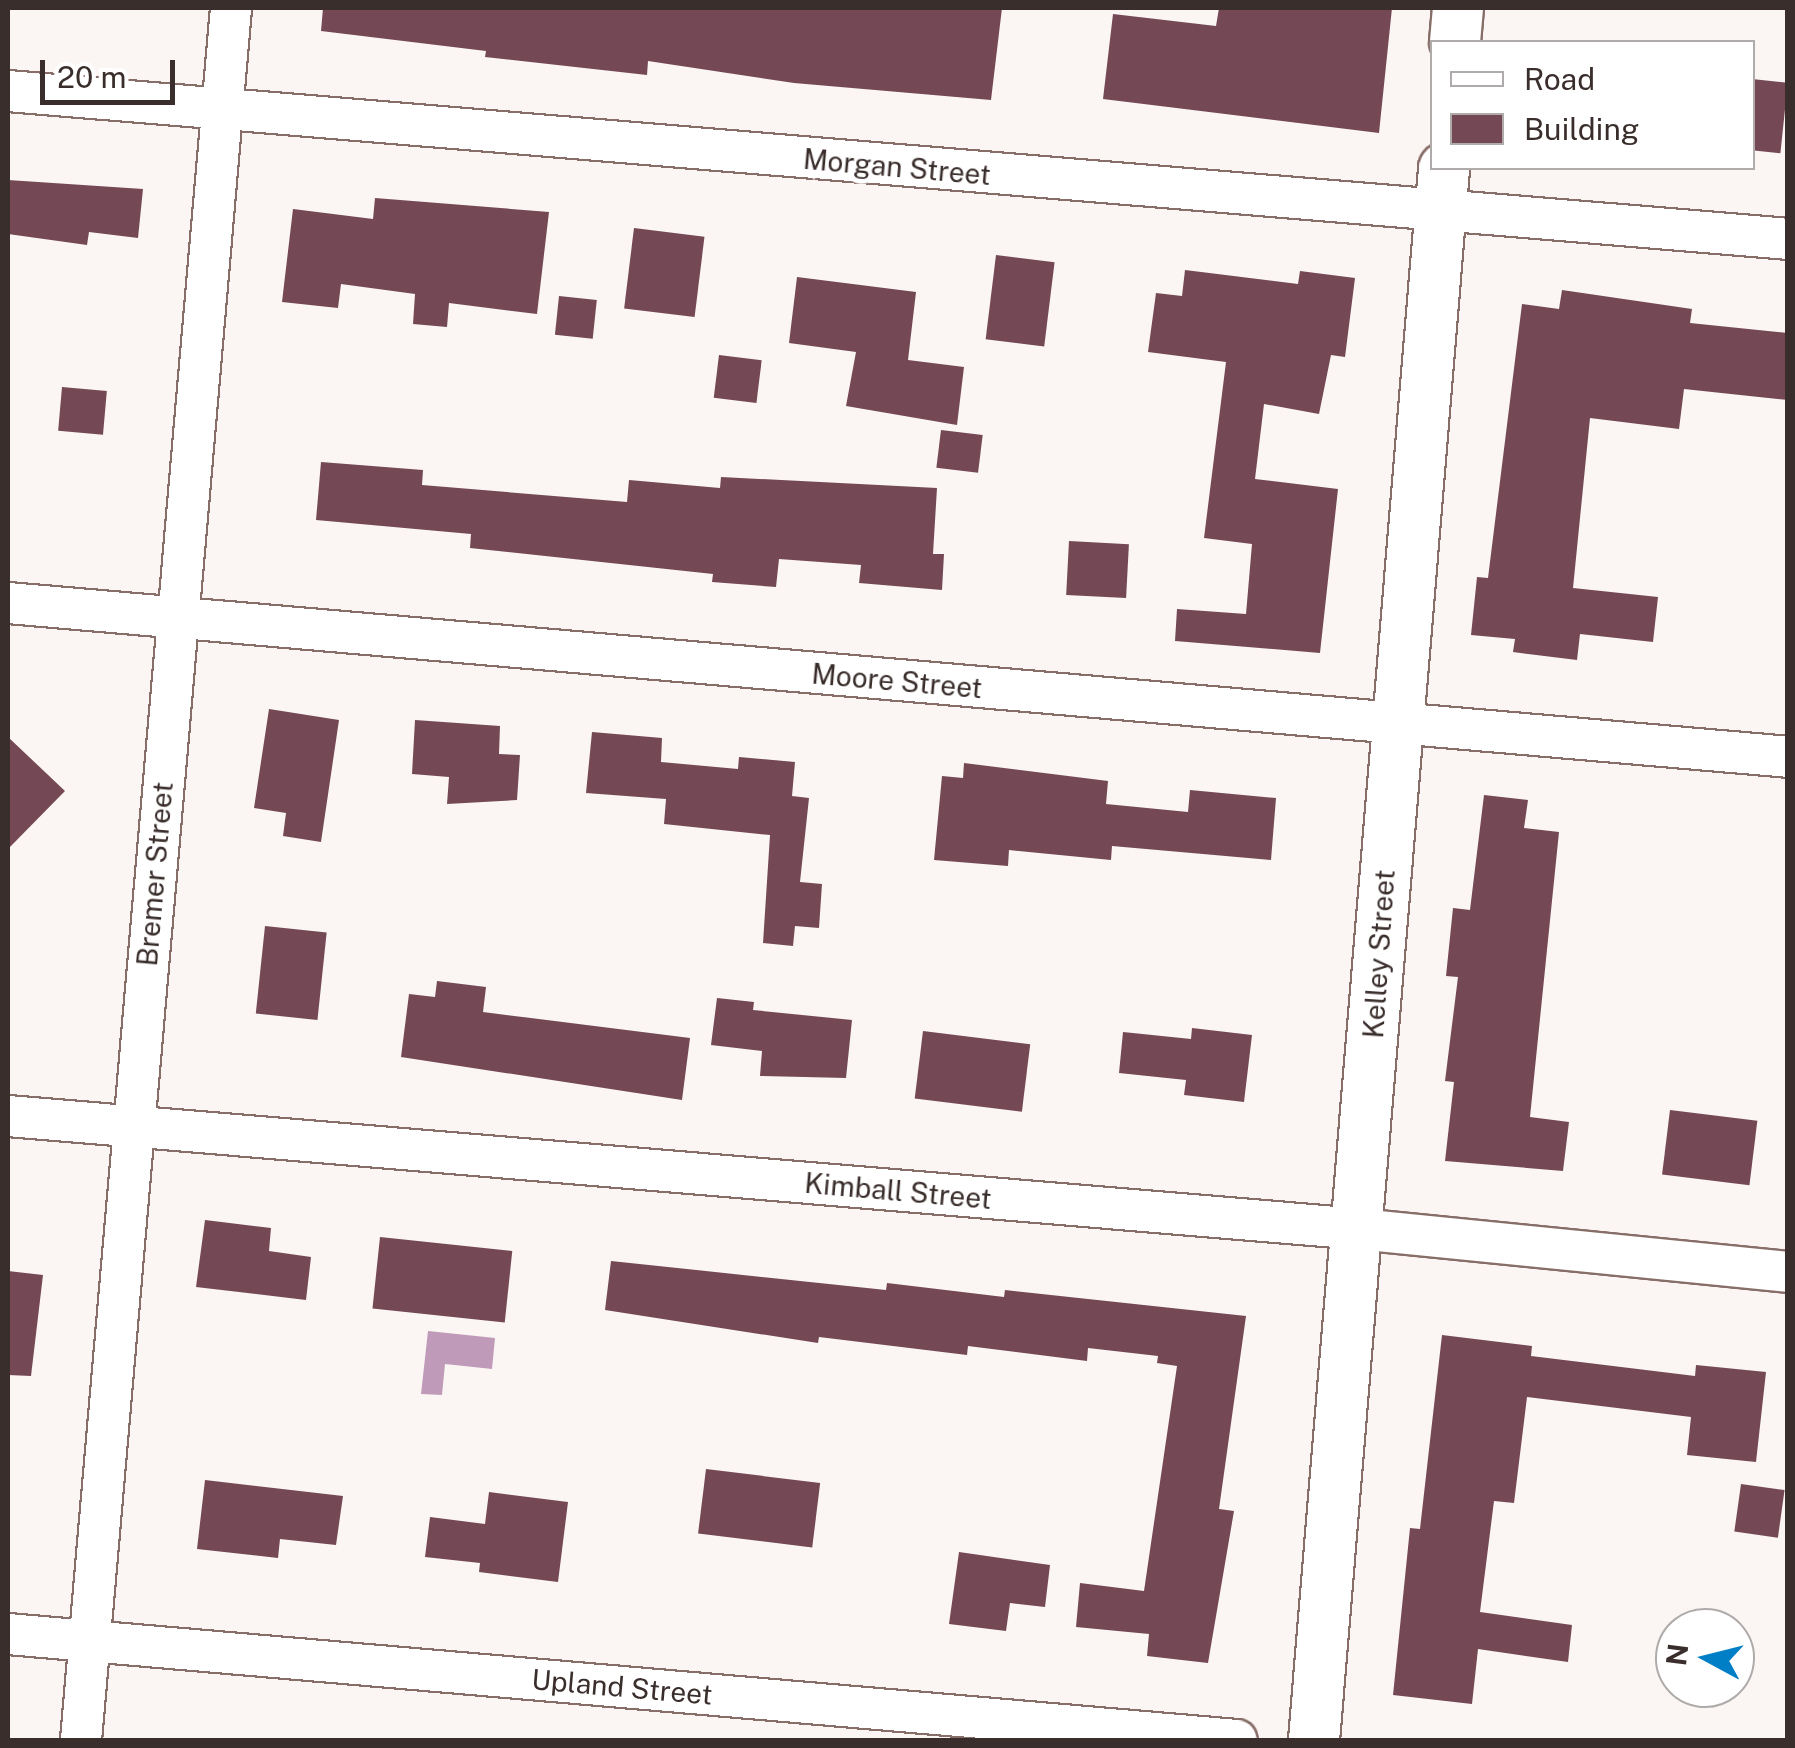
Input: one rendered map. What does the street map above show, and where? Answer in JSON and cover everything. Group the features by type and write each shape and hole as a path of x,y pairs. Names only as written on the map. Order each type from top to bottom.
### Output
{"street":[{"name":"Bremer Street","path":"81,1740 231,8"},
{"path":"1455,40 1458,8"},
{"name":"Morgan Street","path":"8,91 222,110 1443,190 1788,239"},
{"name":"Kelley Street","path":"1314,1740 1443,190"},
{"name":"Moore Street","path":"8,603 178,621 1788,757"},
{"name":"Kimball Street","path":"8,1116 1358,1229 1788,1272"},
{"name":"Upland Street","path":"8,1634 1236,1740"}],"shaded area":[{"path":"428,1331 495,1338 492,1369 445,1364 442,1395 421,1394"}],"building":[{"path":"323,8 1002,8 991,100 794,83 648,61 647,75 485,57 486,51 321,31"},
{"path":"1219,8 1392,8 1379,133 1103,99 1113,14 1216,26"},
{"path":"1755,79 1788,83 1780,153 1755,151"},
{"path":"8,180 143,189 138,238 89,232 87,245 8,234"},
{"path":"375,198 549,212 537,314 449,303 447,327 413,324 415,294 341,284 338,308 282,302 293,209 373,219"},
{"path":"634,228 704,237 695,317 624,308"},
{"path":"996,255 1055,262 1044,347 986,339"},
{"path":"1185,270 1298,284 1300,271 1355,278 1345,357 1331,355 1319,414 1264,404 1255,479 1338,489 1320,653 1175,641 1177,609 1246,614 1252,544 1204,538 1226,362 1148,352 1156,293 1182,296"},
{"path":"797,277 916,292 908,360 964,367 957,425 846,406 856,352 789,343"},
{"path":"1562,290 1692,309 1690,323 1788,333 1788,400 1684,389 1679,429 1590,418 1573,588 1658,597 1653,642 1580,634 1577,660 1513,652 1515,639 1471,635 1477,577 1488,578 1522,304 1559,309"},
{"path":"559,296 597,300 593,339 555,335"},
{"path":"719,355 762,360 756,403 714,398"},
{"path":"62,387 107,391 103,435 58,431"},
{"path":"941,430 983,435 978,473 936,468"},
{"path":"321,462 423,470 422,485 627,502 629,480 720,488 721,477 937,488 933,554 944,554 942,590 859,583 861,565 779,559 776,587 712,582 713,574 470,548 471,534 316,520"},
{"path":"1069,541 1129,544 1126,598 1066,595"},
{"path":"269,709 339,720 321,842 283,836 286,813 254,808"},
{"path":"415,720 500,726 499,754 520,755 517,800 447,804 449,777 412,774"},
{"path":"592,732 662,738 661,762 738,769 739,757 795,762 792,796 809,798 800,882 822,884 819,928 795,926 793,946 763,943 770,835 664,824 666,799 586,793"},
{"path":"8,737 65,791 8,849"},
{"path":"964,763 1108,781 1106,804 1188,812 1190,790 1276,798 1271,860 1112,846 1111,860 1009,850 1008,866 934,860 942,776 963,778"},
{"path":"1484,795 1528,800 1524,828 1559,832 1530,1117 1569,1122 1563,1171 1445,1161 1454,1082 1445,1081 1458,977 1446,976 1453,908 1470,910"},
{"path":"265,926 327,932 317,1020 256,1014"},
{"path":"437,981 486,987 483,1012 690,1038 682,1100 401,1057 409,994 435,997"},
{"path":"717,998 754,1002 753,1010 852,1020 846,1078 760,1076 762,1051 711,1045"},
{"path":"1192,1028 1252,1035 1244,1102 1184,1095 1186,1080 1119,1073 1123,1032 1191,1039"},
{"path":"923,1031 1030,1044 1022,1112 915,1098"},
{"path":"1670,1110 1757,1121 1749,1185 1662,1175"},
{"path":"205,1220 271,1228 269,1251 311,1257 306,1300 196,1287"},
{"path":"380,1237 512,1251 505,1323 372,1309"},
{"path":"611,1261 886,1290 887,1283 1004,1297 1005,1290 1246,1316 1219,1509 1234,1511 1208,1663 1147,1656 1149,1634 1076,1627 1080,1583 1144,1591 1177,1366 1157,1363 1158,1356 1088,1348 1087,1361 968,1346 967,1355 819,1337 818,1343 605,1310"},
{"path":"8,1271 43,1275 31,1376 8,1375"},
{"path":"1442,1335 1532,1346 1531,1356 1695,1376 1696,1365 1766,1372 1756,1462 1687,1455 1691,1417 1527,1397 1514,1503 1494,1501 1480,1612 1572,1625 1568,1662 1478,1649 1472,1704 1393,1695 1410,1528 1420,1529"},
{"path":"706,1469 820,1483 812,1548 698,1534"},
{"path":"205,1480 343,1496 336,1545 280,1539 278,1558 197,1549"},
{"path":"1741,1484 1785,1490 1778,1538 1734,1532"},
{"path":"489,1492 568,1502 558,1582 479,1572 480,1563 425,1557 430,1517 485,1524"},
{"path":"959,1552 1050,1565 1045,1607 1010,1603 1006,1631 949,1624"}]}
